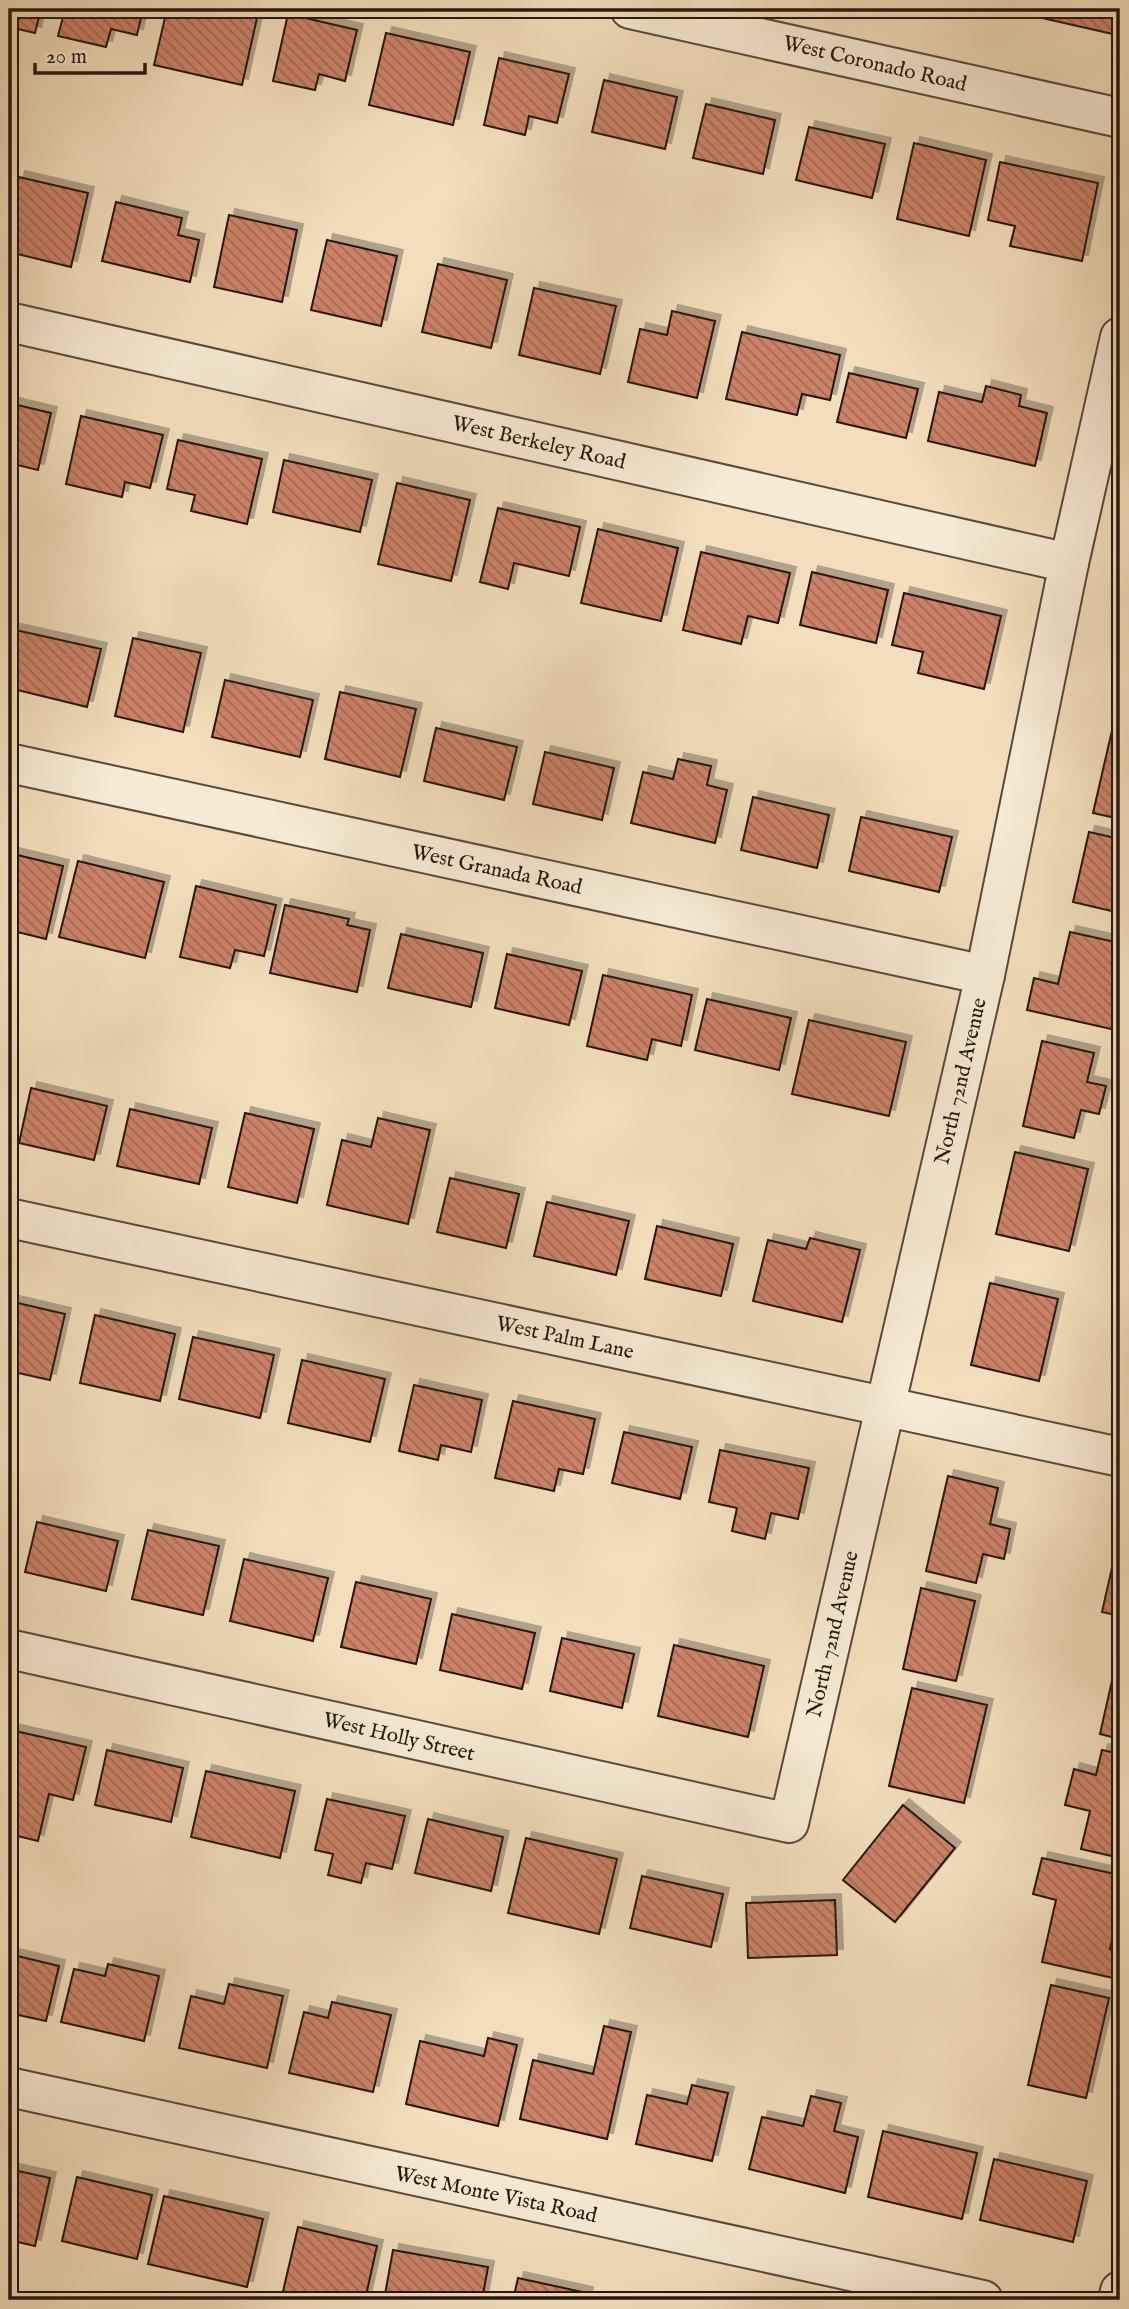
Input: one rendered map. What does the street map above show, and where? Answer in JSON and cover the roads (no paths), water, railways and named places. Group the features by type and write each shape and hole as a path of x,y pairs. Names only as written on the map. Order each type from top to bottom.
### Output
{"street":[{"name":"West Coronado Road","path":"630,9 1120,118"},
{"name":"West Berkeley Road","path":"9,322 1069,563"},
{"name":"North 72nd Avenue","path":"789,1824 985,975 1069,563 1120,337"},
{"name":"West Granada Road","path":"9,764 985,975"},
{"name":"West Palm Lane","path":"9,1217 1120,1457"},
{"name":"West Holly Street","path":"9,1648 789,1824"},
{"name":"West Monte Vista Road","path":"9,2087 983,2300"},
{"path":"1118,2300 1120,2291"}]}
